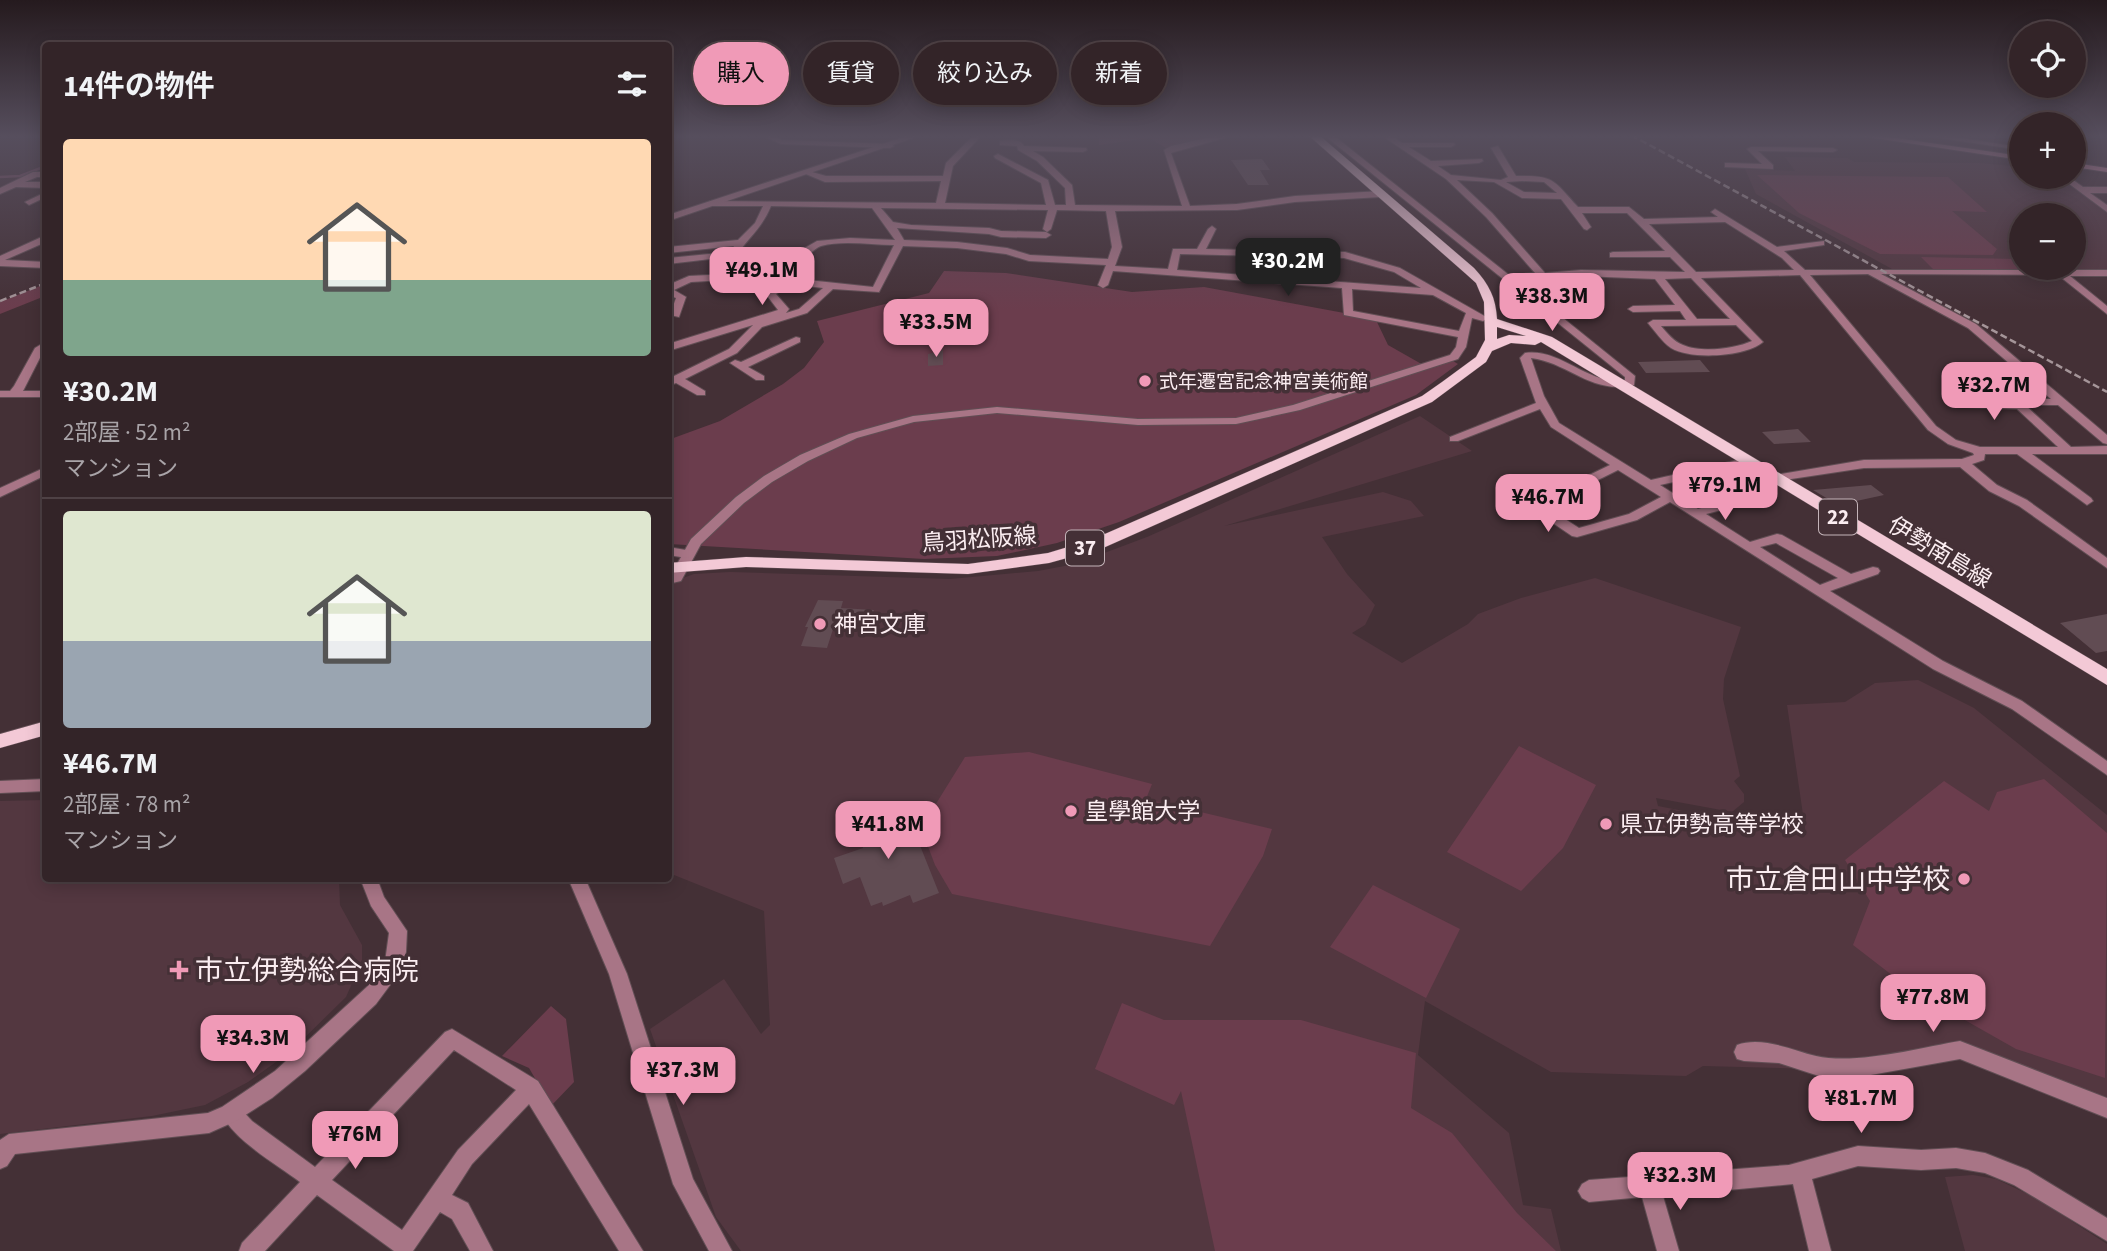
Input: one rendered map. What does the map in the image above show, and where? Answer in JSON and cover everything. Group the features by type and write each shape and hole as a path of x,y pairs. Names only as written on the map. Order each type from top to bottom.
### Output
{"main road":[{"path":"1381,194 1481,282 1490,302 1508,318 1540,332 1570,355"},
{"path":"1457,261 1478,292 1488,348 1509,339 1542,342"},
{"path":"1464,373 1476,351 1482,318 1490,302"},
{"name":"伊勢南島線","path":"1482,318 1570,355"},
{"name":"伊勢南島線","path":"1482,318 1534,333 2107,678"},
{"name":"鳥羽松阪線","path":"679,562 945,569 1049,558 1139,528 1427,399 1481,359 1488,348"},
{"path":"0,741 42,729"}],"street":[{"path":"672,217 742,193"},
{"path":"940,206 943,193"},
{"path":"886,224 1001,234 1046,232 1052,208 1048,193"},
{"path":"1070,193 1071,208"},
{"path":"1182,193 1187,209"},
{"path":"1400,193 1630,376 1630,383 1608,387 1546,357 1529,355 1525,358 1543,404 1555,425 1821,589 1938,665 2017,705 2107,769"},
{"path":"1466,193 1541,274"},
{"path":"1519,193 1563,196"},
{"path":"1562,193 1587,227"},
{"path":"2088,193 2107,208"},
{"path":"713,203 1187,209 1381,194"},
{"path":"29,202 42,196"},
{"path":"672,261 733,254 759,223 768,204"},
{"path":"672,288 689,279 789,278 845,288 876,290 900,242 897,233 886,224 875,205"},
{"path":"1102,285 1117,247 1110,209"},
{"path":"1576,210 1629,210 1758,342 1750,349 1698,350 1676,347 1653,323 1738,322"},
{"path":"1715,212 1775,250 1803,273 1931,428 1944,439 1979,451 2107,450"},
{"path":"1642,222 1724,220"},
{"path":"1200,252 1212,229"},
{"path":"0,261 42,240"},
{"path":"672,250 741,242"},
{"path":"1775,250 1821,243"},
{"path":"741,267 799,258 809,254 817,244 957,244 1007,251 1029,258 1348,287 1435,292"},
{"path":"1172,272 1176,251 1345,255 1397,270 1482,318"},
{"path":"1614,255 1673,254"},
{"path":"672,347 782,312 784,309 770,293 789,278 799,258"},
{"path":"0,261 42,265"},
{"path":"1505,278 1541,274 1658,276 1868,271 2009,272"},
{"path":"1868,271 1972,326 2107,441"},
{"path":"2086,273 2107,273"},
{"path":"845,288 856,274"},
{"path":"1658,276 1694,323"},
{"path":"2069,280 2107,312"},
{"path":"673,381 741,346 752,329 803,311 831,286"},
{"path":"1348,287 1348,313 1464,335"},
{"path":"672,292 681,298 676,315"},
{"path":"1633,309 1684,308"},
{"path":"672,579 676,578 679,562 740,500 804,458 853,436 939,414 997,410 1138,422 1252,419 1454,357 1461,350 1466,318 1482,318"},
{"path":"741,366 796,340"},
{"path":"13,394 19,388 40,348"},
{"path":"723,356 760,378"},
{"path":"673,381 701,393"},
{"path":"2003,390 2068,450"},
{"path":"0,394 42,394"},
{"path":"1968,405 2060,402"},
{"path":"1454,439 1543,404"},
{"path":"1774,479 1864,464 1963,463 1980,457 1979,451"},
{"path":"2021,451 2087,501"},
{"path":"1650,484 1747,462"},
{"path":"1963,463 1993,488 2023,503 2107,564"},
{"path":"1619,465 1556,496 1544,508 1545,512 1577,533 1633,517 1670,497"},
{"path":"0,493 42,472"},
{"path":"1696,513 1745,500"},
{"path":"1750,546 1777,538 1850,579"},
{"path":"1821,589 1873,571"},
{"path":"0,787 42,785"},
{"path":"0,1159 9,1144 209,1123 232,1114 295,1068 374,992 392,970 398,931 372,891 369,882"},
{"path":"578,882 618,974 684,1184 721,1251"},
{"path":"250,1251 452,1038 531,1088 632,1251"},
{"path":"1744,1052 1779,1055 1819,1066 1854,1068 1959,1050 2107,1108"},
{"path":"232,1114 245,1128 404,1245 465,1157 531,1088"},
{"path":"1589,1191 1798,1172 1858,1156 1971,1160 2021,1177 2107,1230"},
{"path":"1798,1172 1806,1190 1821,1251"},
{"path":"1650,1186 1668,1251"},
{"path":"437,1198 460,1211 482,1251"}],"shaded area":[{"path":"1756,193 2083,193 2107,212 2107,270 2086,270 2086,203 2009,203 2009,270 1892,269"},
{"path":"1777,193 1966,193 1987,212 1952,211 1997,249 1993,255 1880,254 1799,213"},
{"path":"1921,257 2009,259 2009,271 1934,270"},
{"path":"944,271 1006,273 1132,292 1204,287 1355,315 1377,322 1388,345 1425,366 1448,358 1458,364 1416,395 1119,522 1057,543 997,556 924,559 672,544 672,439 720,421 783,384 804,368 824,342 817,321 929,293"},
{"path":"42,285 42,297 0,314 0,302"},
{"path":"1420,416 1472,451 1224,526 1383,492 1411,501 1424,516 1322,537 1347,574 1375,605 1365,625 1352,633 1402,663 1468,624 1478,614 1521,598 1595,578 1741,627 1724,679 1723,699 1740,776 1734,781 1744,794 1744,802 1732,812 1656,798 1658,806 1806,835 1787,705 1845,702 1875,683 1918,680 1974,708 2107,815 2107,1104 1957,1043 1814,1069 1703,1066 1686,1076 1551,1072 1425,1001 1418,1055 1509,1133 1523,1205 1551,1209 1561,1251 741,1251 716,1217 650,1029 724,979 761,1034 770,1025 764,911 672,874 672,582 694,574 730,572 950,579 1038,571 1075,564 1147,537"},
{"path":"1519,746 1596,785 1563,848 1521,891 1447,852"},
{"path":"1029,752 1152,784 1146,799 1272,829 1263,856 1210,946 952,894 935,865 921,828 965,757"},
{"path":"2044,779 2107,833 2105,1078 2016,1049 1910,989 1853,945 1870,901 1845,860 1944,781 1989,811 1997,792"},
{"name":"市立伊勢総合病院","path":"42,800 42,882 339,882 340,905 362,945 362,961 346,997 290,1052 248,1082 205,1105 152,1116 0,1134 0,801"},
{"path":"1373,885 1460,929 1426,998 1330,947"},
{"path":"1122,1003 1164,1020 1301,1020 1416,1053 1411,1108 1452,1133 1517,1213 1556,1251 1215,1251 1181,1091 1174,1105 1095,1069"},
{"path":"551,1006 566,1019 574,1082 551,1106 529,1068 502,1056"},
{"path":"1973,1175 1996,1179 2036,1198 2107,1244 2107,1251 1965,1251 1945,1177"}],"building":[{"path":"943,350 943,365 928,366 928,354"},
{"path":"1700,360 1710,372 1646,373 1638,362"},
{"path":"1798,429 1811,442 1774,444 1762,432"},
{"path":"1871,485 1884,495 1838,505 1813,490"},
{"name":"神宮文庫","path":"818,600 843,601 841,608 874,610 869,626 835,623 827,648 801,646 808,627 805,627"},
{"path":"2107,614 2107,651 2096,653 2060,623"},
{"path":"898,807 908,831 913,828 939,893 913,903 910,895 883,906 882,902 871,906 860,877 843,884 834,858 863,848 857,828 863,819"}],"railway":[{"path":"1739,193 2107,392"},
{"path":"0,301 42,285"}],"place":[{"name":"式年遷宮記念神宮美術館","path":"1145,381"},
{"name":"神宮文庫","path":"820,624"},
{"name":"皇學館大学","path":"1071,811"},
{"name":"県立伊勢高等学校","path":"1606,824"},
{"name":"市立倉田山中学校","path":"1964,879"},
{"name":"市立伊勢総合病院","path":"179,970"}]}
